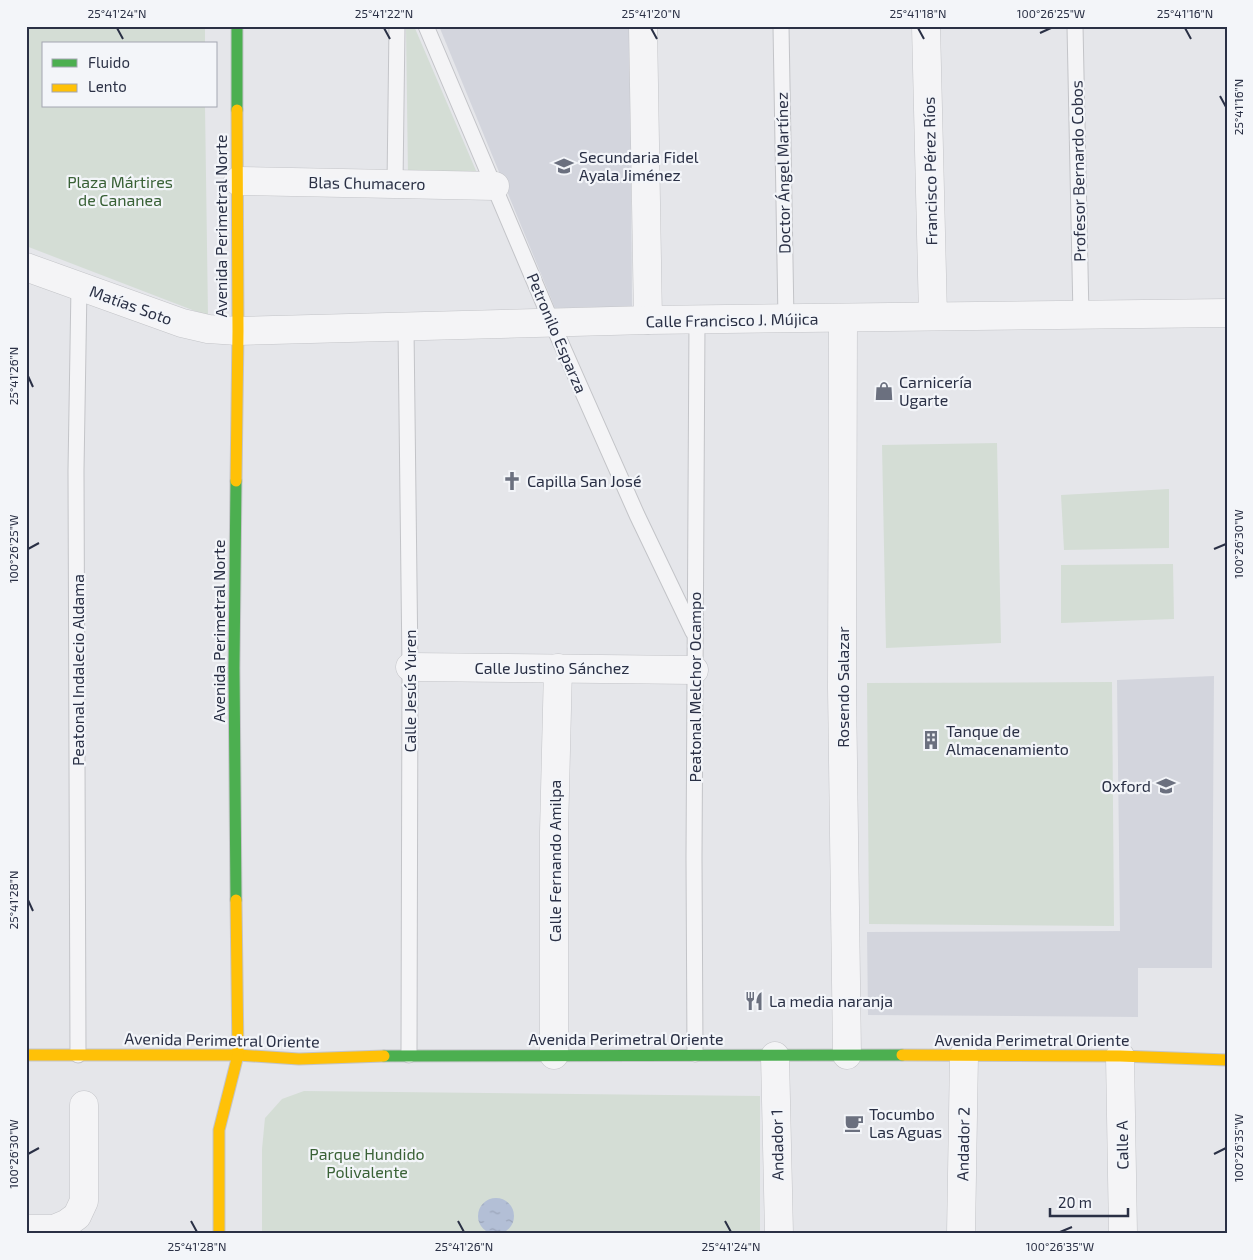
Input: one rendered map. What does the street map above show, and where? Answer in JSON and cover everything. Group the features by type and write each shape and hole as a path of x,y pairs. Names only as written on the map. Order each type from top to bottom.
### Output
{"street":[{"name":"Avenida Perimetral Norte","path":"219,1234 219,1130 238,1056 234,668 238,331 237,26"},
{"path":"643,26 648,320"},
{"name":"Francisco Pérez Ríos","path":"926,26 933,316"},
{"name":"Blas Chumacero","path":"238,181 495,186"},
{"name":"Matías Soto","path":"26,267 195,327 238,331"},
{"name":"Calle Francisco J. Mújica","path":"238,331 406,328 648,320 786,320 933,316 1082,316 1227,313"},
{"name":"Rosendo Salazar","path":"843,318 842,688 847,1055"},
{"name":"Calle Justino Sánchez","path":"410,667 694,670"},
{"name":"Calle Fernando Amilpa","path":"554,1055 554,832 558,668"},
{"name":"Avenida Perimetral Oriente","path":"26,1055 299,1058 409,1055 964,1055 1120,1056 1227,1060"},
{"name":"Andador 2","path":"962,1234 964,1055"},
{"name":"Andador 1","path":"775,1056 779,1234"},
{"name":"Calle A","path":"1120,1056 1124,1234"},
{"path":"26,1229 54,1229 66,1224 77,1216 84,1201 84,1105"}],"lane":[{"path":"395,184 397,26"},
{"name":"Petronilo Esparza","path":"426,26 636,515 695,635"},
{"name":"Doctor Ángel Martínez","path":"780,26 786,320"},
{"name":"Profesor Bernardo Cobos","path":"1075,26 1082,316"},
{"name":"Peatonal Indalecio Aldama","path":"78,1055 76,470 79,286"},
{"name":"Peatonal Melchor Ocampo","path":"694,1054 694,670 697,321"},
{"name":"Calle Jesús Yuren","path":"406,328 410,667 409,1055"}],"shaded area":[{"name":"Secundaria Fidel Ayala Jiménez","path":"439,26 630,26 632,307 555,308"},
{"name":"Oxford","path":"1214,676 1212,968 1138,968 1138,1017 868,1015 867,932 1120,931 1117,680"}],"green space":[{"name":"Plaza Mártires de Cananea","path":"26,26 205,26 205,42 42,42 42,108 205,108 208,316 26,246"},
{"path":"406,26 414,26 480,180 408,177"},
{"path":"997,443 1001,643 886,648 882,445"},
{"path":"1169,489 1169,548 1064,550 1061,495"},
{"path":"1173,564 1174,619 1061,623 1061,565"},
{"path":"1112,682 1114,926 869,924 867,683"},
{"name":"Parque Hundido Polivalente","path":"304,1091 760,1096 760,1234 262,1234 262,1149 265,1118 282,1099"}],"water":[{"path":"496,1198 509,1203 514,1216 509,1229 496,1234 483,1229 478,1216 483,1203"}],"traffic: fast":[{"path":"237,26 237,110"},
{"path":"236,481 234,668 236,900"},
{"path":"384,1056 902,1055"}],"traffic: slow":[{"path":"236,481 238,331 237,110"},
{"path":"219,1234 219,1130 238,1055 236,900"},
{"path":"26,1055 238,1055 299,1059 384,1056"},
{"path":"902,1055 1120,1056 1227,1060"}],"place":[{"name":"Secundaria Fidel Ayala Jiménez","path":"564,166"},
{"name":"Carnicería Ugarte","path":"884,391"},
{"name":"Capilla San José","path":"512,481"},
{"name":"Tanque de Almacenamiento","path":"931,740"},
{"name":"Oxford","path":"1166,786"},
{"name":"La media naranja","path":"754,1001"},
{"name":"Tocumbo Las Aguas","path":"854,1123"}]}
